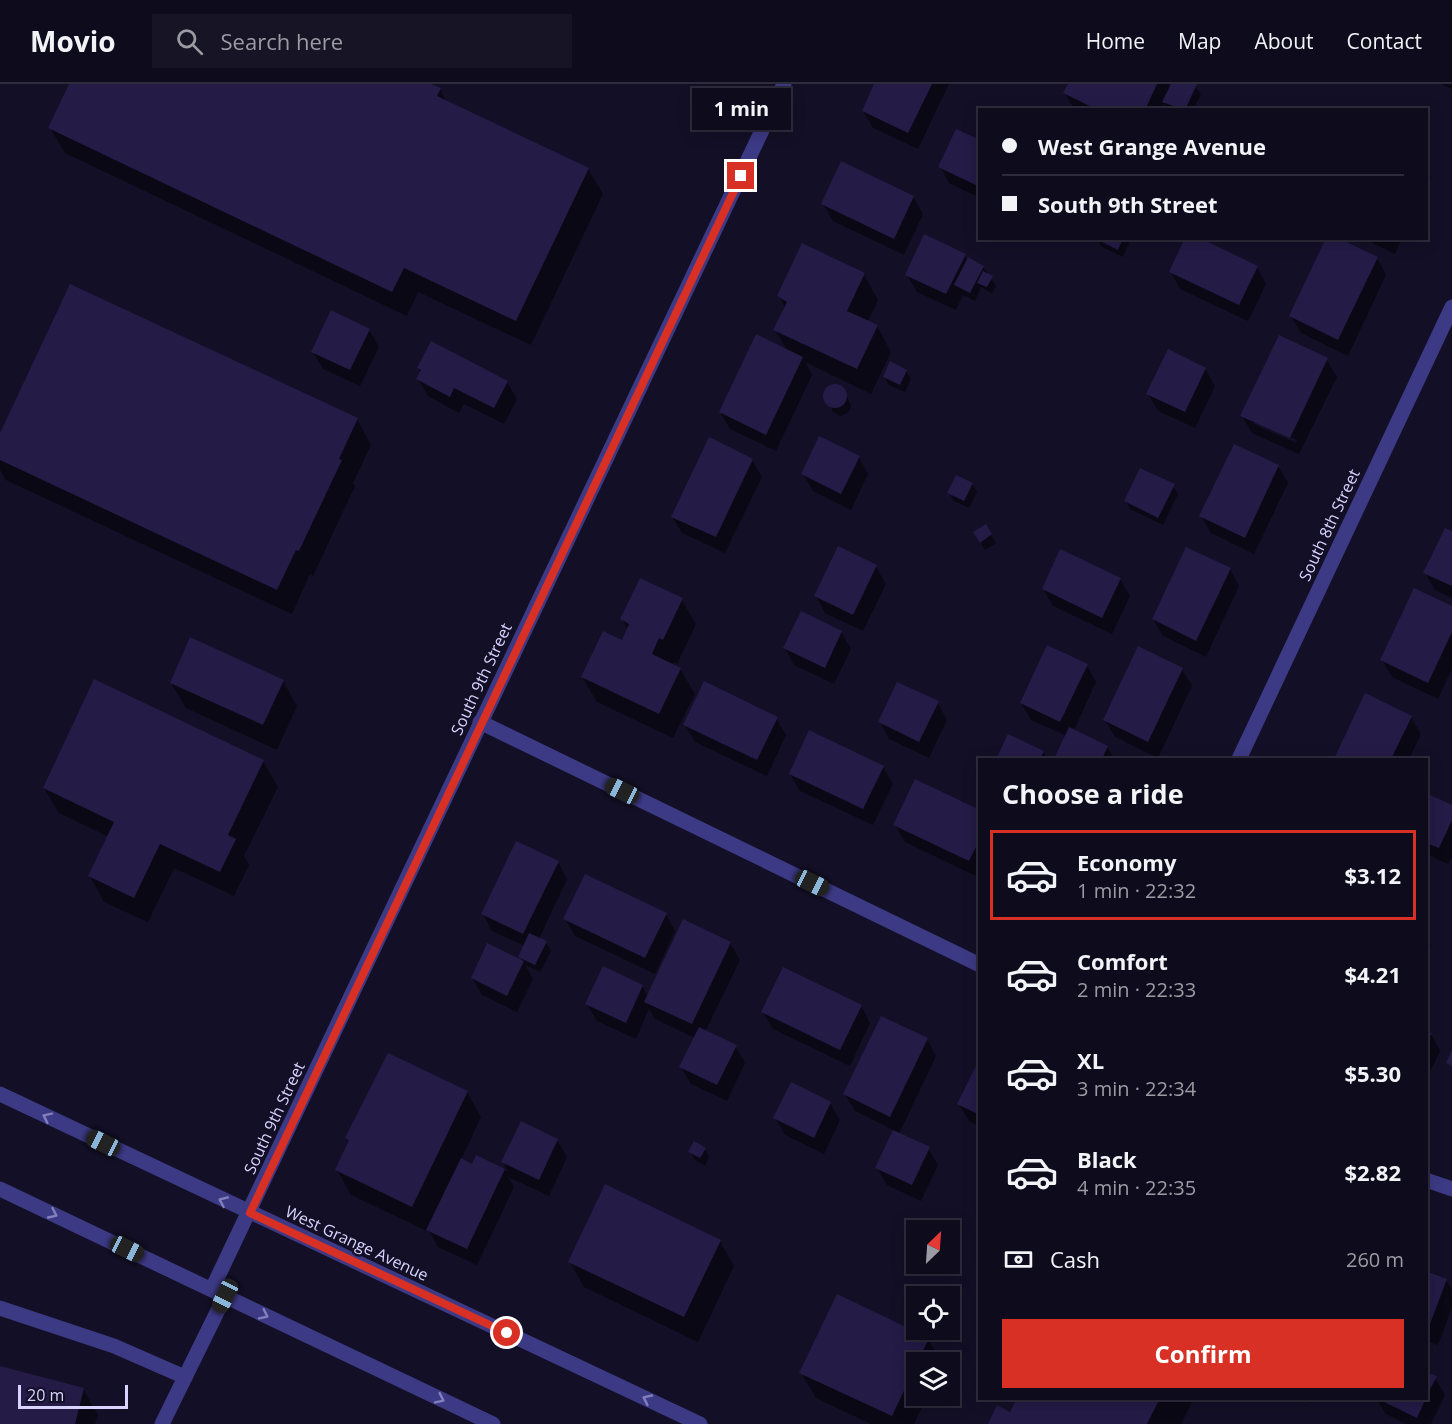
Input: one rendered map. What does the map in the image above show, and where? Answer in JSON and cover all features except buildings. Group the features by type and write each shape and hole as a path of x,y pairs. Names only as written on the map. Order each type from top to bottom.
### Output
{"street":[{"name":"South 9th Street","path":"162,1424 185,1377 250,1213 480,722 784,84"},
{"name":"South 8th Street","path":"1239,758 1452,307"},
{"path":"480,722 978,964"},
{"name":"West Grange Avenue","path":"0,1094 700,1424"},
{"path":"1428,1181 1452,1189"},
{"path":"0,1189 493,1424"},
{"path":"0,1308 114,1346 185,1377"}],"route":[{"path":"507,1333 250,1213 480,722 741,176"}]}
